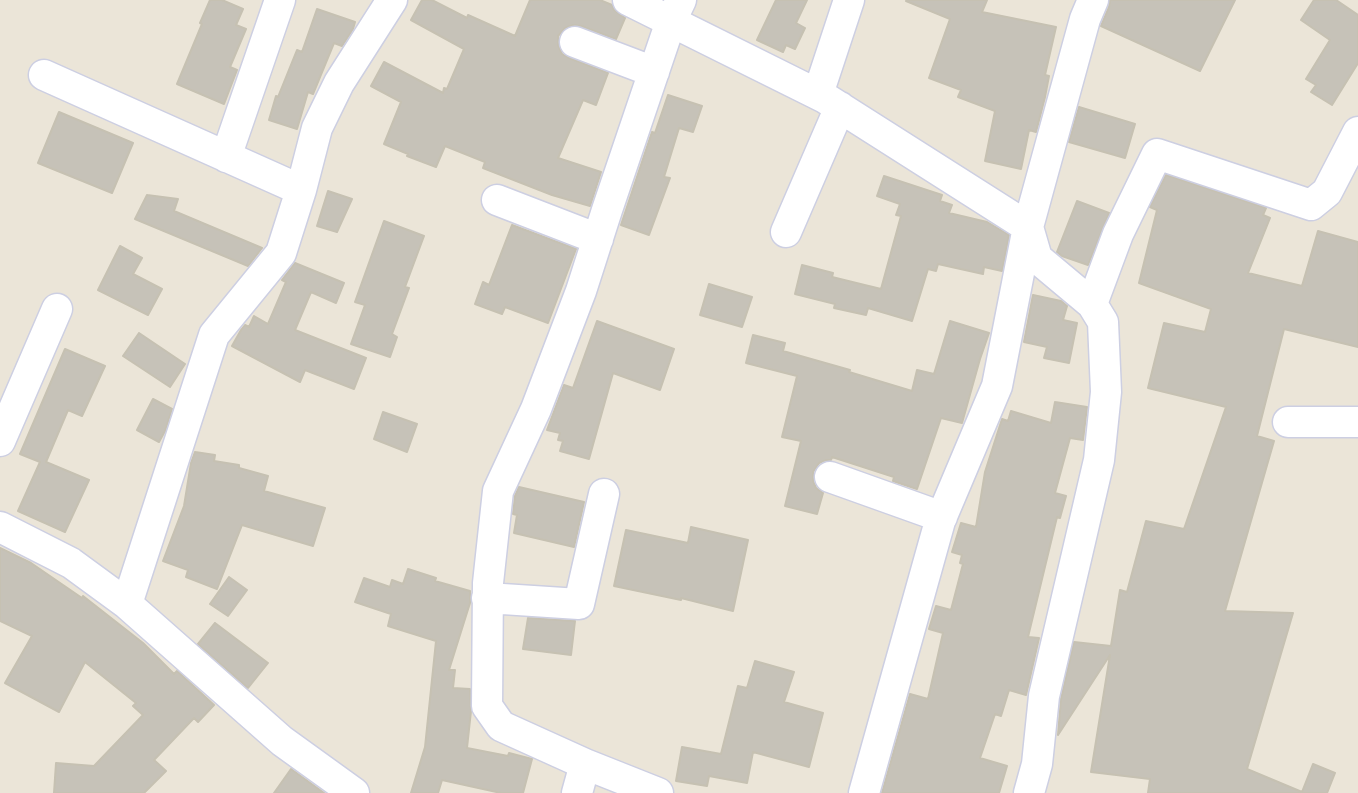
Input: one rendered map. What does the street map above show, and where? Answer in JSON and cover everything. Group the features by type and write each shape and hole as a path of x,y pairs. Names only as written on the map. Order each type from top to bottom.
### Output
{"street":[{"path":"226,157 280,0"},
{"path":"127,604 214,335 281,253 317,128 340,83 392,0"},
{"path":"628,0 676,10 829,101 1028,227 1037,258 1092,304 1103,323 1106,391 1099,460 1044,696 1037,764 1029,793"},
{"path":"786,232 829,101 849,0"},
{"path":"864,793 942,517 997,386 1028,227 1093,0"},
{"path":"658,793 585,764 502,726 487,706 487,598 498,491 536,409 581,290 676,10"},
{"path":"575,42 654,72"},
{"path":"44,75 301,190"},
{"path":"1092,304 1118,234 1157,154 1311,205 1327,192 1358,132"},
{"path":"497,200 598,239"},
{"path":"0,441 57,309"},
{"path":"1288,422 1358,422"},
{"path":"830,477 942,517"},
{"path":"487,598 579,604 604,494"},
{"path":"0,527 71,563 127,604 282,741 354,793"},
{"path":"577,793 585,764"}],"building":[{"path":"210,0 222,0 243,9 236,25 246,29 230,67 237,70 224,104 177,84"},
{"path":"422,0 432,0 467,18 468,15 515,36 530,0 600,0 612,5 614,10 625,18 616,39 573,25 565,28 558,36 562,54 608,73 596,105 583,100 558,158 601,172 590,206 552,195 483,168 485,162 445,146 436,167 384,144 401,102 371,86 384,62 443,93 464,49 411,20"},
{"path":"776,0 807,0 796,23 805,28 795,49 786,45 783,52 757,40"},
{"path":"907,0 987,0 982,12 1056,27 1045,75 1049,76 1045,97 1036,132 1029,130 1021,169 985,161 995,111 958,97 961,90 929,78 950,19"},
{"path":"1110,0 1235,0 1200,71 1101,26"},
{"path":"1314,0 1336,0 1358,15 1358,63 1332,105 1311,92 1316,85 1306,79 1330,40 1301,20"},
{"path":"317,9 355,22 342,46 334,43 313,94 308,92 297,129 269,120 276,96 278,97 297,50 302,52"},
{"path":"668,95 702,106 693,132 679,128 664,177 670,178 649,235 621,225 652,132 655,133"},
{"path":"1079,107 1135,124 1125,158 1069,142"},
{"path":"59,112 133,143 112,193 38,163"},
{"path":"1166,175 1266,208 1263,215 1270,218 1248,273 1302,286 1318,231 1358,242 1358,347 1284,329 1257,436 1274,441 1225,611 1293,613 1247,769 1302,792 1313,764 1335,773 1327,793 1148,793 1150,779 1091,772 1110,655 1058,735 1061,699 1074,642 1111,646 1120,590 1127,592 1146,521 1184,529 1226,407 1148,388 1164,323 1205,332 1211,309 1139,283 1157,210 1150,207"},
{"path":"884,176 942,195 940,201 952,205 949,213 987,222 1009,235 1002,271 984,267 983,274 938,264 936,271 928,269 912,321 868,308 866,315 834,308 835,304 795,294 802,265 833,273 832,277 881,289 901,216 896,215 900,204 877,196"},
{"path":"328,191 352,199 337,232 317,226"},
{"path":"147,195 178,199 174,211 262,248 248,266 135,219"},
{"path":"1077,201 1109,213 1088,265 1057,252"},
{"path":"384,221 424,236 405,287 409,288 392,334 397,337 390,357 351,344 365,305 355,302"},
{"path":"512,225 576,249 548,323 505,307 502,314 475,304 483,282 489,285"},
{"path":"120,246 142,258 133,274 162,289 148,315 98,290"},
{"path":"295,263 344,283 336,303 311,292 295,330 366,358 354,389 305,370 300,382 232,346 245,325 249,327 254,316 268,324 286,282 282,280"},
{"path":"709,284 752,297 742,327 700,315"},
{"path":"1033,295 1061,301 1067,306 1063,320 1077,323 1069,363 1044,358 1047,347 1024,342"},
{"path":"597,321 674,349 660,390 613,373 589,459 560,451 563,441 558,440 560,433 547,430 564,385 573,388"},
{"path":"950,321 989,333 962,423 941,418 917,489 893,481 894,477 832,457 831,460 819,463 813,472 816,488 823,493 817,514 785,506 801,441 782,437 797,376 746,363 753,335 785,343 783,351 912,391 917,370 934,374"},
{"path":"139,333 185,364 170,387 123,356"},
{"path":"65,349 105,366 82,416 68,410 46,462 89,480 65,532 18,511 40,462 20,454"},
{"path":"153,399 172,409 159,442 137,430"},
{"path":"1055,402 1087,407 1083,440 1070,438 1055,493 1066,496 1060,518 1057,517 1028,637 1039,638 1026,695 1009,690 1001,716 995,714 980,758 1007,766 999,793 882,793 910,694 928,699 943,633 929,629 936,606 951,610 963,564 960,563 962,555 952,552 961,523 976,527 985,472 1002,419 1008,421 1011,411 1051,423"},
{"path":"383,412 417,424 407,452 374,439"},
{"path":"195,452 215,455 214,461 239,465 239,468 268,476 264,491 325,508 313,546 242,525 217,589 186,577 188,570 163,561 184,506"},
{"path":"519,487 584,502 574,547 514,533 517,515 513,514"},
{"path":"691,527 748,540 733,611 614,586 626,530 688,543"},
{"path":"0,548 31,563 82,598 83,596 143,643 174,674 177,671 214,705 198,722 194,718 154,760 166,771 144,793 54,793 56,763 94,766 143,715 133,706 136,703 85,662 59,712 5,683 32,636 0,621"},
{"path":"408,569 436,578 435,581 470,591 470,603 449,670 455,670 453,688 470,689 471,711 467,748 532,759 523,793 501,793 442,780 438,793 411,793 425,747 436,641 388,626 391,614 355,602 364,578 390,587 392,580 403,584"},
{"path":"229,577 247,590 228,616 210,604"},
{"path":"528,618 575,621 571,655 523,649"},
{"path":"215,623 268,663 248,688 198,644"},
{"path":"755,661 794,672 784,702 823,713 809,767 753,752 747,783 709,776 707,786 676,781 682,747 721,754 738,686 747,688"},
{"path":"291,769 324,793 274,793"}]}
